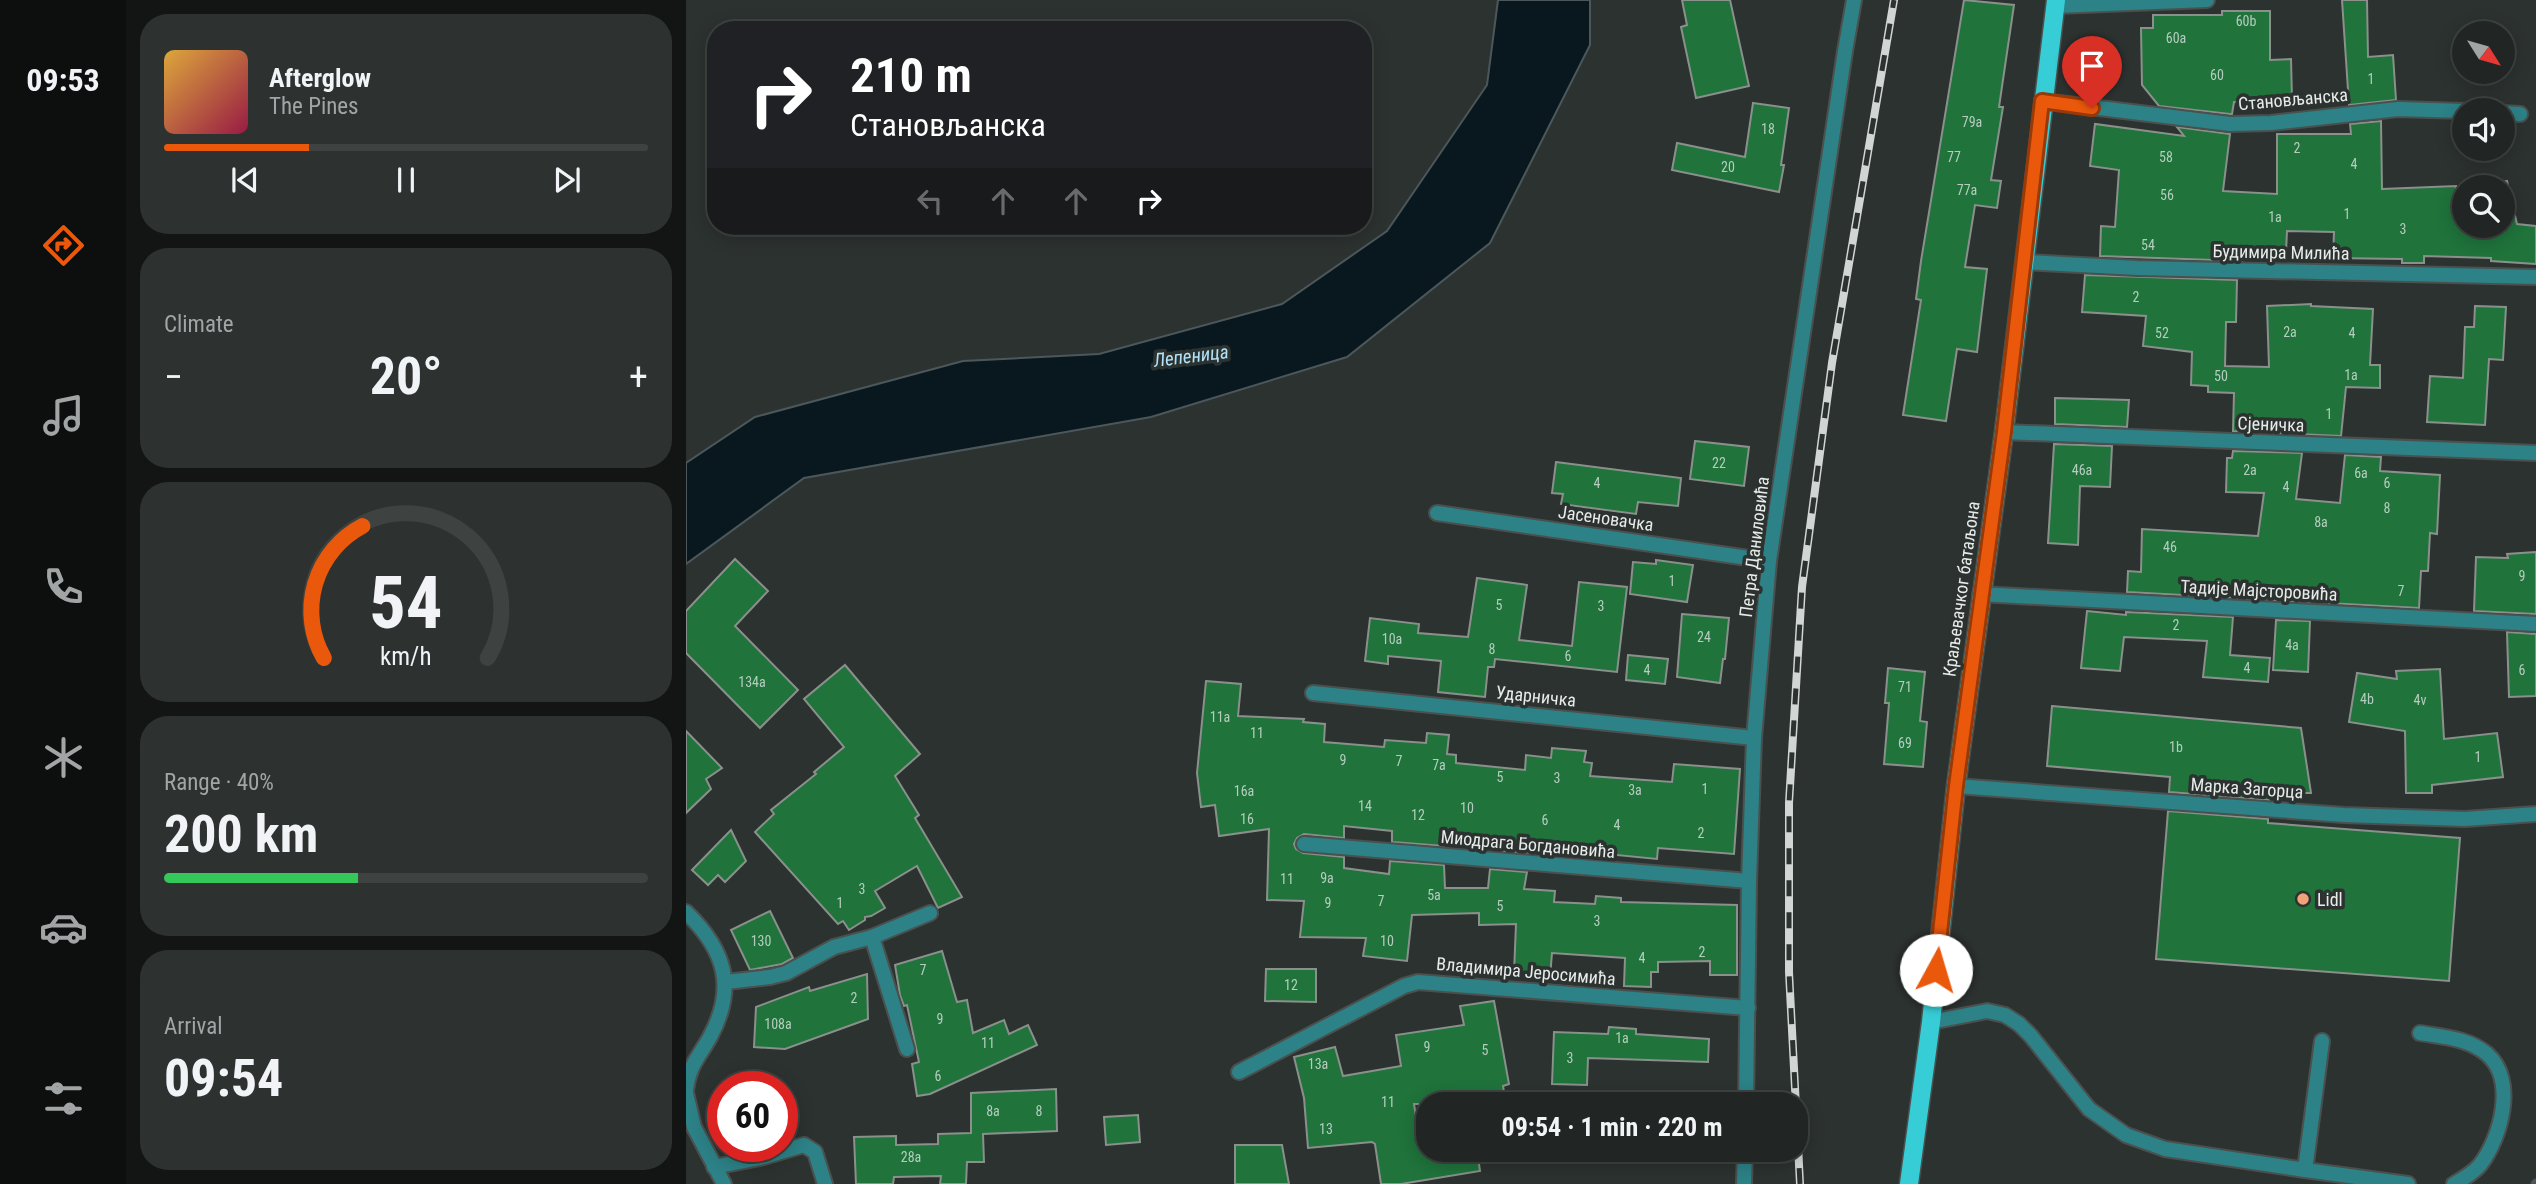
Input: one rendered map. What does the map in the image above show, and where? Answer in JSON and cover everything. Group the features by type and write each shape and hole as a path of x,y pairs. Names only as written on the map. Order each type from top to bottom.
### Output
{"main road":[{"name":"Краљевачког батаљона","path":"1909,1184 1931,1022 1956,786 2004,432 2042,101 2056,3"}],"street":[{"name":"Петра Даниловића","path":"1746,1092 1754,738 1769,561 1854,0"},
{"path":"2056,3 2207,0"},
{"name":"Становљанска","path":"2042,101 2230,124 2271,123 2398,109 2452,111"},
{"path":"2515,114 2520,114"},
{"name":"Будимира Милића","path":"2025,262 2137,268 2536,277"},
{"name":"Сјеничка","path":"2004,432 2536,453"},
{"name":"Јасеновачка","path":"1437,513 1769,561"},
{"name":"Тадије Мајсторовића","path":"1980,594 2536,624"},
{"name":"Ударничка","path":"1313,693 1754,738"},
{"name":"Марка Загорца","path":"1956,786 2357,816 2465,819 2536,814"},
{"name":"Миодрага Богдановића","path":"1304,845 1749,881"},
{"path":"686,912 716,948 723,964 726,982 717,1024 687,1072 686,1091 694,1127 724,1184"},
{"path":"726,982 778,975 834,947 872,937 930,913"},
{"path":"872,937 907,1049"},
{"name":"Владимира Јеросимића","path":"1238,1072 1404,986 1418,982 1748,1008"},
{"path":"1931,1022 1987,1012 2005,1015 2020,1024 2031,1036 2089,1109 2126,1135 2165,1149 2408,1184"},
{"path":"2420,1032 2466,1041 2489,1055 2501,1074 2503,1091 2499,1125 2490,1148 2479,1166 2466,1178 2454,1184"},
{"path":"2305,1170 2322,1041"},
{"path":"714,1167 764,1157 804,1145 815,1152 825,1184"},
{"path":"1744,1184 1745,1162"}],"water":[{"name":"Лепеница","path":"1498,0 1590,0 1590,45 1490,243 1347,357 1151,417 804,478 686,564 686,463 755,417 963,361 1099,354 1282,304 1387,231 1487,85"}],"building":[{"path":"1682,0 1730,0 1749,86 1696,98 1681,27 1687,25"},
{"path":"1964,0 2014,5 1999,107 2003,107 1991,180 2001,181 1997,208 1975,205 1965,267 1987,269 1977,352 1957,349 1946,421 1903,415 1921,300 1916,299 1921,261"},
{"path":"2342,0 2367,0 2368,57 2393,55 2396,100 2349,105"},
{"path":"2222,11 2270,11 2270,60 2291,59 2292,100 2234,102 2232,114 2159,106 2142,85 2141,28 2153,28 2153,15 2222,15"},
{"path":"1753,103 1789,108 1779,192 1672,170 1677,143 1745,157"},
{"path":"2381,121 2382,189 2452,186 2452,238 2515,238 2515,215 2517,224 2536,226 2536,264 2491,261 2491,258 2424,256 2424,263 2402,263 2402,259 2333,258 2334,232 2287,231 2286,252 2242,250 2242,261 2100,256 2101,226 2115,227 2119,170 2090,166 2095,124 2184,136 2177,127 2230,134 2223,191 2277,194 2277,134 2351,134 2350,124"},
{"path":"2085,275 2237,280 2236,322 2226,322 2225,366 2269,367 2267,306 2311,304 2373,309 2370,365 2380,365 2380,388 2346,387 2341,436 2233,431 2234,393 2208,392 2208,386 2191,385 2192,352 2143,346 2146,316 2082,312"},
{"path":"2475,306 2506,307 2503,360 2489,359 2485,425 2427,422 2430,376 2463,378 2465,327 2474,327"},
{"path":"2055,398 2129,400 2127,427 2055,424"},
{"path":"1695,441 1749,447 1744,486 1690,479"},
{"path":"2054,444 2112,446 2110,487 2080,486 2078,545 2048,543"},
{"path":"2233,451 2302,453 2296,499 2340,503 2345,455 2381,457 2380,471 2440,475 2437,534 2430,533 2428,571 2421,571 2419,608 2127,592 2128,571 2141,572 2142,529 2258,536 2264,493 2226,492 2227,458 2232,458"},
{"path":"1556,462 1681,478 1678,506 1638,502 1636,514 1561,504 1563,494 1552,493"},
{"path":"2536,552 2536,614 2474,611 2476,557 2508,558 2507,554"},
{"path":"735,559 768,591 735,626 798,690 760,728 686,653 686,611"},
{"path":"1656,560 1693,565 1687,602 1630,594 1633,562 1656,564"},
{"path":"1477,578 1527,585 1519,640 1572,646 1579,582 1627,587 1617,672 1495,659 1494,667 1488,667 1485,697 1438,692 1441,661 1388,656 1388,664 1365,661 1370,618 1419,624 1418,633 1468,637"},
{"path":"2087,611 2126,615 2126,612 2233,617 2230,655 2270,658 2268,682 2203,677 2207,641 2124,637 2120,671 2081,668"},
{"path":"1682,614 1729,618 1720,683 1677,677"},
{"path":"2276,620 2310,621 2308,672 2273,670"},
{"path":"2507,632 2536,634 2536,696 2509,697"},
{"path":"1628,655 1668,659 1665,684 1626,680"},
{"path":"845,665 920,754 895,776 919,815 915,818 962,897 938,908 917,866 875,891 885,908 865,917 865,920 849,930 843,921 838,924 755,832 774,814 771,810 816,774 814,772 844,747 804,699"},
{"path":"1888,668 1925,672 1920,721 1927,722 1923,767 1884,764 1889,703 1885,703"},
{"path":"2440,669 2444,739 2497,733 2503,777 2432,785 2432,793 2406,793 2405,731 2349,722 2357,673 2397,679 2396,671"},
{"path":"1206,681 1241,684 1238,716 1304,719 1303,722 1325,724 1324,742 1384,747 1385,740 1426,743 1427,733 1449,735 1447,754 1456,755 1456,763 1525,770 1526,755 1551,758 1552,748 1586,751 1584,762 1592,763 1590,776 1672,782 1674,764 1740,769 1734,854 1658,848 1657,859 1607,854 1607,857 1578,855 1578,850 1530,846 1529,853 1492,850 1493,846 1392,842 1392,831 1344,826 1344,838 1304,834 1297,838 1294,844 1296,849 1303,853 1344,857 1344,868 1389,874 1390,861 1444,865 1445,888 1488,888 1490,869 1527,872 1524,889 1555,891 1554,902 1595,904 1596,896 1621,898 1621,902 1737,905 1737,975 1710,975 1710,961 1658,962 1658,972 1651,972 1651,987 1624,986 1625,958 1552,953 1550,977 1514,973 1516,924 1479,925 1479,913 1412,915 1407,961 1363,956 1366,938 1300,937 1304,901 1267,900 1269,829 1219,836 1215,805 1201,807 1197,773"},
{"path":"2052,706 2301,728 2311,793 2269,793 2269,800 2169,792 2170,777 2047,766"},
{"path":"686,731 722,768 706,779 711,789 686,813"},
{"path":"2168,811 2268,819 2268,823 2460,838 2449,981 2156,959"},
{"path":"731,830 746,861 725,882 718,875 708,885 692,870"},
{"path":"770,911 793,958 782,964 750,970 731,930"},
{"path":"942,951 957,1002 967,1000 973,1033 1004,1020 1009,1034 1028,1025 1037,1045 930,1094 917,1096 912,1064 919,1062 907,1005 904,1006 900,995 895,965"},
{"path":"1266,969 1316,969 1316,1002 1265,1001"},
{"path":"867,974 868,1019 785,1049 754,1047 756,1007 809,987 810,991"},
{"path":"1494,1001 1509,1084 1503,1086 1504,1092 1416,1092 1416,1162 1479,1162 1480,1171 1401,1184 1381,1184 1375,1144 1372,1142 1308,1148 1304,1098 1294,1057 1335,1047 1343,1076 1401,1066 1396,1035 1464,1025 1460,1006"},
{"path":"1609,1027 1636,1029 1636,1034 1709,1039 1708,1062 1588,1058 1587,1085 1552,1084 1554,1032 1608,1034"},
{"path":"1056,1089 1057,1131 983,1134 984,1162 967,1162 966,1184 940,1184 941,1176 894,1177 893,1184 856,1184 854,1137 896,1136 896,1145 938,1144 938,1134 971,1133 971,1093"},
{"path":"1138,1115 1140,1142 1106,1145 1104,1117"},
{"path":"1235,1145 1282,1145 1289,1184 1235,1184"}],"railway":[{"path":"1800,1184 1789,972 1789,803 1802,587 1832,363 1894,0"}],"place":[{"name":"Lidl","path":"2303,899"}],"route":[{"path":"1936,970 1980,594 2025,262 2042,101 2092,108"}]}
